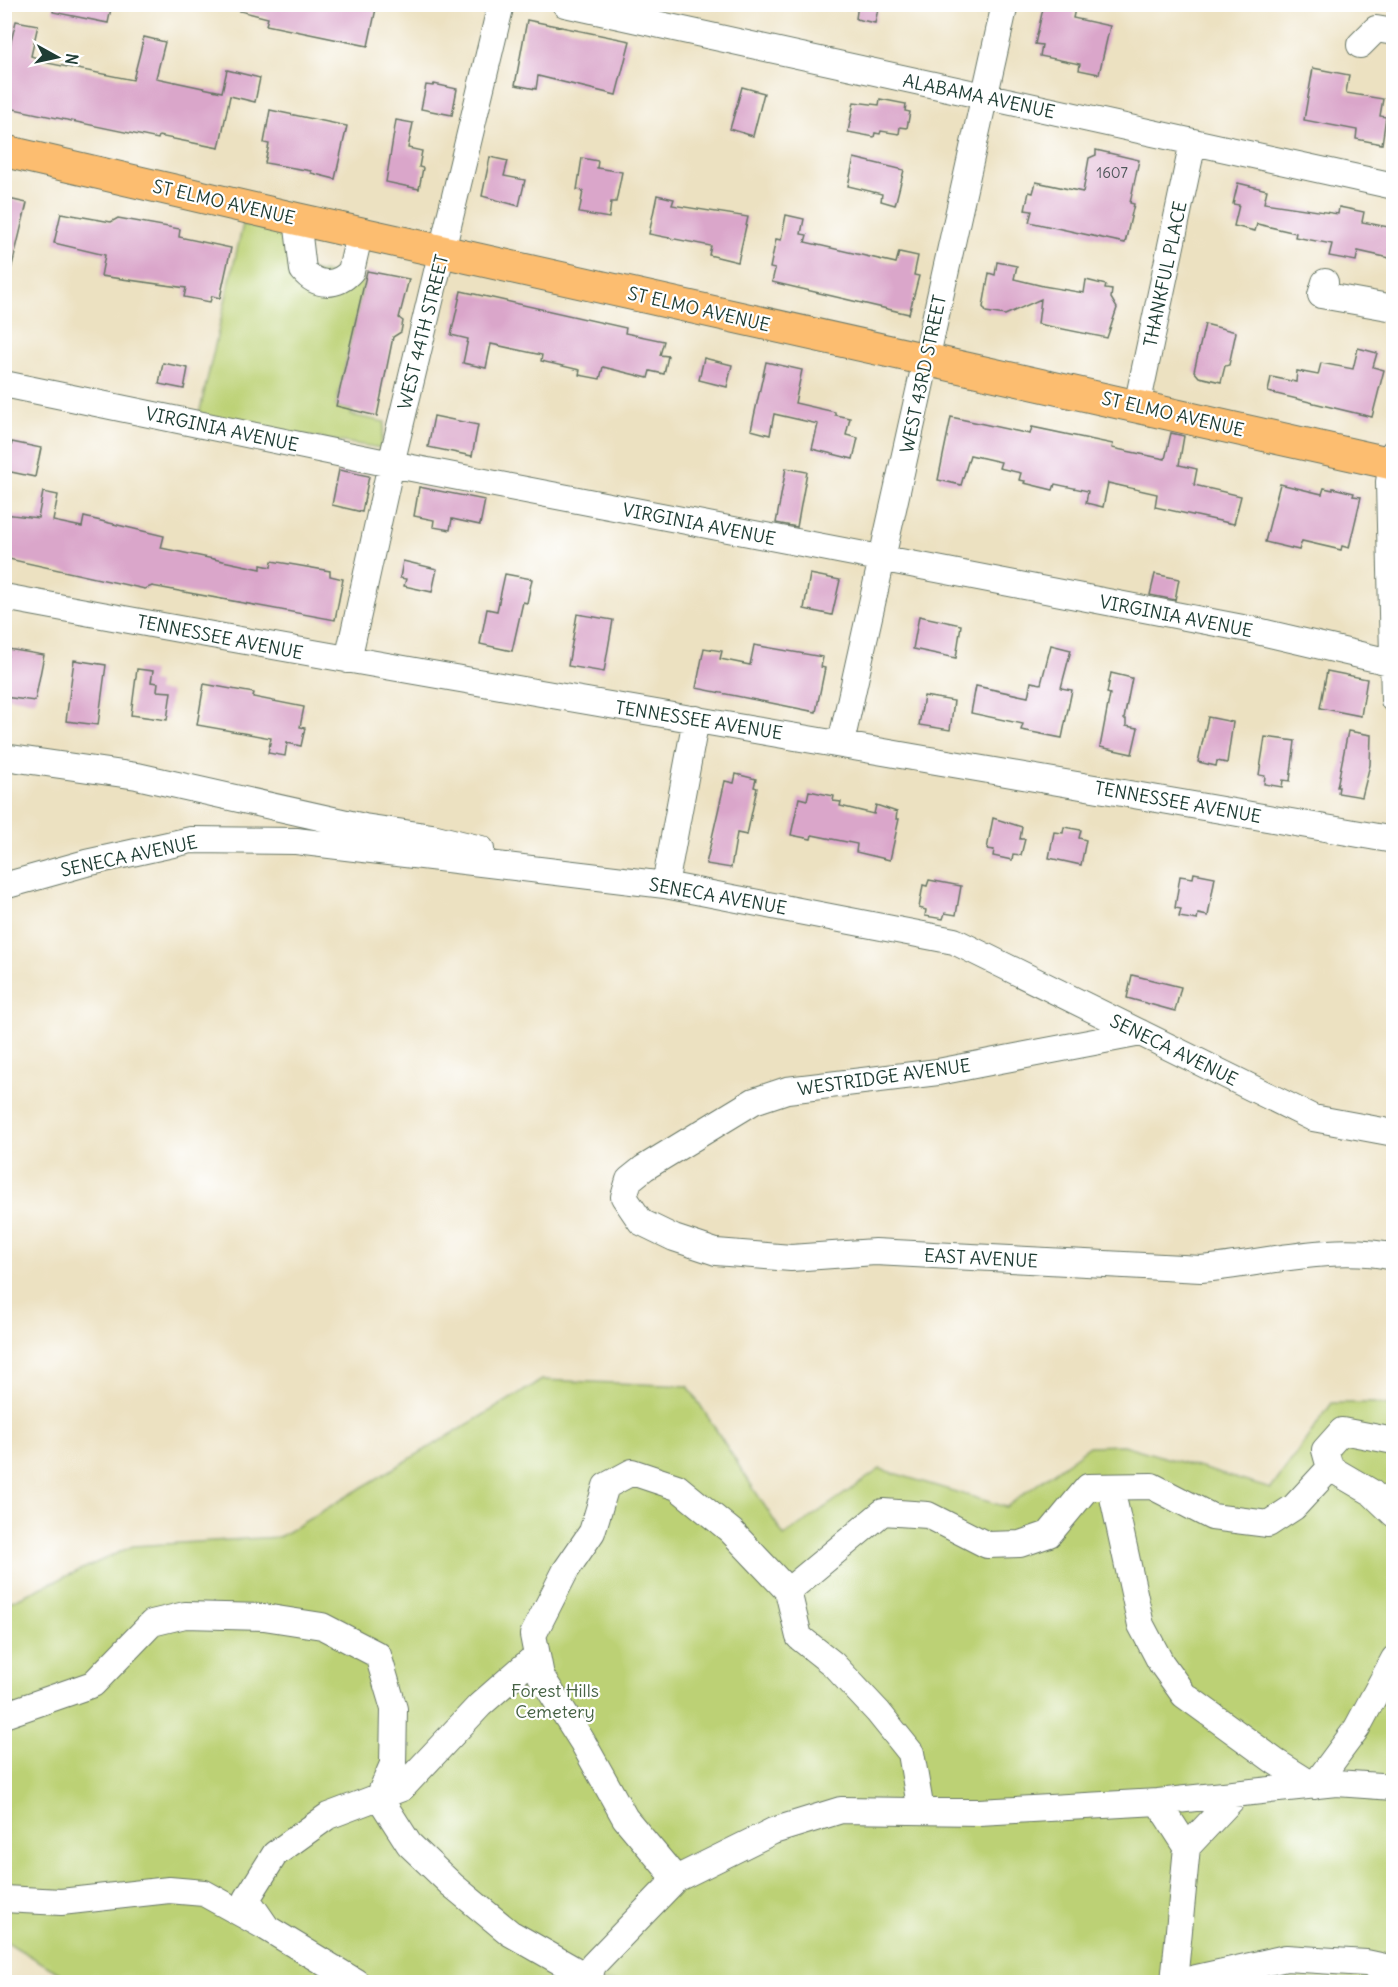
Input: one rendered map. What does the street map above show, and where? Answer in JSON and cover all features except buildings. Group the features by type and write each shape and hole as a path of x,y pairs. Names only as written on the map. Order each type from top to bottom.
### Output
{"main road":[{"name":"ST ELMO AVENUE","path":"4,151 443,252 1137,406 1393,460"}],"street":[{"name":"WEST 44TH STREET","path":"348,660 391,464 501,4"},
{"name":"ALABAMA AVENUE","path":"565,4 646,13 983,97 1394,186"},
{"name":"WEST 43RD STREET","path":"841,743 1005,4"},
{"path":"1360,45 1376,29 1394,32"},
{"name":"THANKFUL PLACE","path":"1137,406 1193,142"},
{"path":"297,219 303,270 317,282 327,284 339,280 351,271 360,232"},
{"path":"1325,282 1321,295 1394,308"},
{"name":"VIRGINIA AVENUE","path":"4,384 391,464 1253,630 1393,663"},
{"path":"1393,460 1394,700"},
{"name":"TENNESSEE AVENUE","path":"4,597 348,660 841,743 1394,840"},
{"path":"665,885 696,719"},
{"path":"4,757 137,776 364,827 432,837 495,852 525,868"},
{"name":"SENECA AVENUE","path":"4,886 86,863 191,840 296,841 665,885 954,941 1313,1118 1394,1133"},
{"name":"WESTRIDGE AVENUE","path":"644,1168 754,1101 787,1090 938,1072 1141,1033"},
{"name":"EAST AVENUE","path":"644,1168 629,1180 624,1197 641,1222 674,1238 716,1252 791,1258 875,1252 1201,1269 1243,1266 1286,1256 1376,1253 1394,1257"},
{"path":"1394,1441 1342,1431 1325,1450 1330,1468 1371,1492 1394,1514"},
{"path":"788,1591 883,1512 928,1515 987,1545 1020,1544 1049,1534 1088,1487 1152,1486 1212,1516 1268,1524 1294,1507 1330,1468"},
{"path":"676,1880 625,1818 582,1741 541,1676 533,1635 566,1570 592,1532 606,1486 632,1472 677,1487 730,1531 788,1591 799,1637 833,1664 878,1712 911,1753 921,1811"},
{"path":"1111,1488 1141,1625 1161,1663 1184,1695 1276,1762 1314,1786"},
{"path":"4,1715 93,1684 152,1623 185,1615 264,1617 322,1626 378,1655 394,1709 393,1764 379,1797"},
{"path":"267,1928 247,1899 275,1854 328,1816 402,1788 480,1705 537,1655"},
{"path":"1314,1786 1357,1728 1394,1659"},
{"path":"379,1797 410,1844 452,1886 510,1933 589,1981 593,1965 676,1880 773,1831 841,1810 979,1812 1158,1802 1336,1784 1394,1787"},
{"path":"1174,1983 1187,1847 1236,1795"},
{"path":"1158,1802 1187,1847"},
{"path":"4,1899 61,1902 169,1890 204,1893 267,1928 356,1983"},
{"path":"1179,1983 1286,1958 1366,1963 1394,1969"}],"green space":[{"path":"243,224 297,237 294,267 365,280 336,406 352,410 351,415 385,422 380,448 198,419"},
{"name":"Forest Hills Cemetery","path":"542,1380 688,1386 784,1536 880,1469 1006,1507 1090,1446 1123,1445 1271,1489 1332,1403 1374,1403 1393,1407 1393,1982 74,1982 5,1941 5,1604 133,1546 279,1537"}]}
